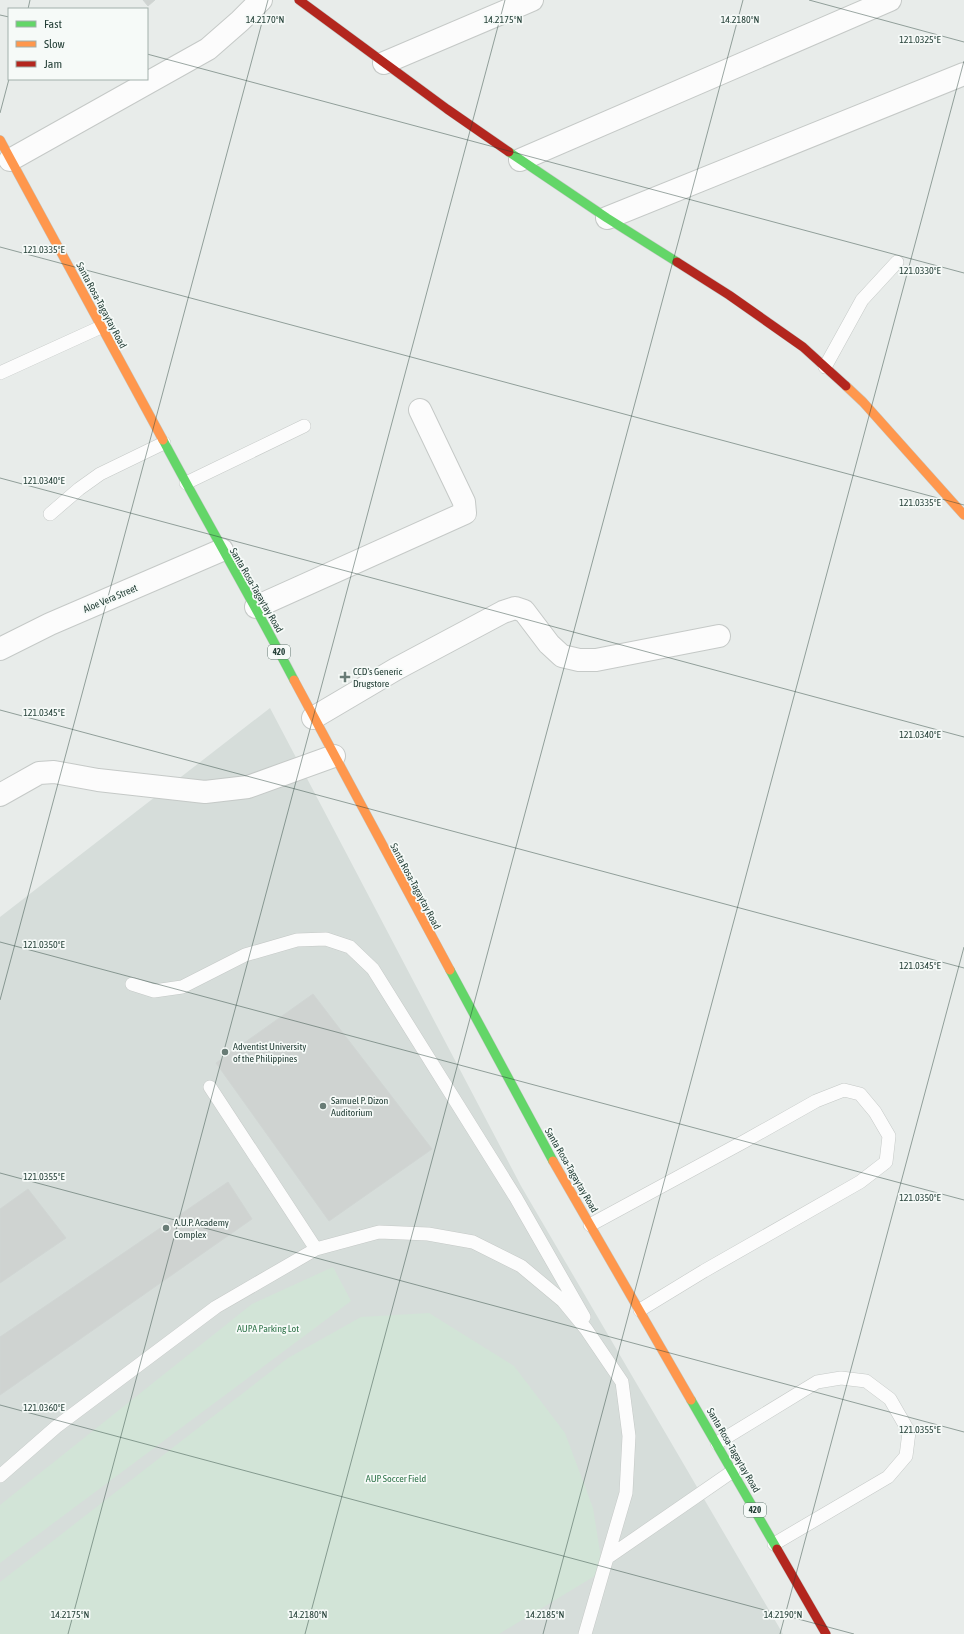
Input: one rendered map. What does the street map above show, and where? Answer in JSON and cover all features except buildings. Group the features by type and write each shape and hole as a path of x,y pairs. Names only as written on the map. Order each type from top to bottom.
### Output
{"main road":[{"path":"299,0 447,109 520,160 607,218 729,295 803,347 863,402 964,514"},
{"name":"Santa Rosa-Tagaytay Road","path":"0,140 222,550 256,607 313,718 552,1159 826,1634"}],"street":[{"path":"10,160 208,49 240,22 261,0"},
{"path":"384,63 532,0"},
{"path":"520,160 890,0"},
{"path":"607,218 964,74"},
{"path":"256,607 465,514 464,502 420,410"},
{"name":"Aloe Vera Street","path":"0,649 50,624 222,550"},
{"path":"313,718 396,669 503,612 515,608 524,611 550,644 562,656 579,660 596,660 719,636"},
{"path":"0,795 40,773 54,772 205,792 248,787 334,756"}],"lane":[{"path":"825,367 862,300 897,262"},
{"path":"0,373 101,327"},
{"path":"186,483 304,426"},
{"path":"50,514 79,489 100,474 164,442"},
{"path":"132,984 154,991 182,987 245,955 297,940 326,939 350,948 373,969 516,1198 622,1382 629,1436 626,1493 584,1634"},
{"path":"210,1087 316,1249"},
{"path":"590,1225 745,1142 816,1101 844,1090 860,1094 879,1118 889,1136 886,1162 860,1182 704,1271 640,1310"},
{"path":"0,1476 56,1426 216,1307 316,1249 379,1232 428,1234 473,1242 521,1266 563,1301 586,1329 622,1382"},
{"path":"717,1443 817,1382 841,1378 866,1381 890,1399 909,1432 906,1456 888,1477 774,1544"},
{"path":"607,1558 733,1471"}],"shaded area":[{"name":"Adventist University of the Philippines","path":"270,708 521,1186 783,1634 0,1634 0,917"}],"green space":[{"name":"AUPA Parking Lot","path":"333,1267 351,1301 0,1563 0,1505 252,1304"},
{"name":"AUP Soccer Field","path":"429,1313 514,1366 565,1433 593,1508 603,1571 499,1634 0,1634 0,1582 288,1358 361,1317"}],"traffic: fast":[{"path":"509,152 607,218 677,262"},
{"path":"163,440 294,680"},
{"path":"450,970 553,1161"},
{"path":"691,1400 777,1549"}],"traffic: slow":[{"path":"0,140 163,440"},
{"path":"846,386 863,402 964,515"},
{"path":"294,680 450,970"},
{"path":"553,1161 691,1400"}],"traffic: jam":[{"path":"299,0 447,109 509,152"},
{"path":"677,262 729,295 803,347 846,386"},
{"path":"777,1549 826,1634"}],"place":[{"name":"CCD's Generic Drugstore","path":"345,677"},
{"name":"Adventist University of the Philippines","path":"225,1052"},
{"name":"Samuel P. Dizon Auditorium","path":"323,1106"},
{"name":"A.U.P. Academy Complex","path":"166,1228"}]}
